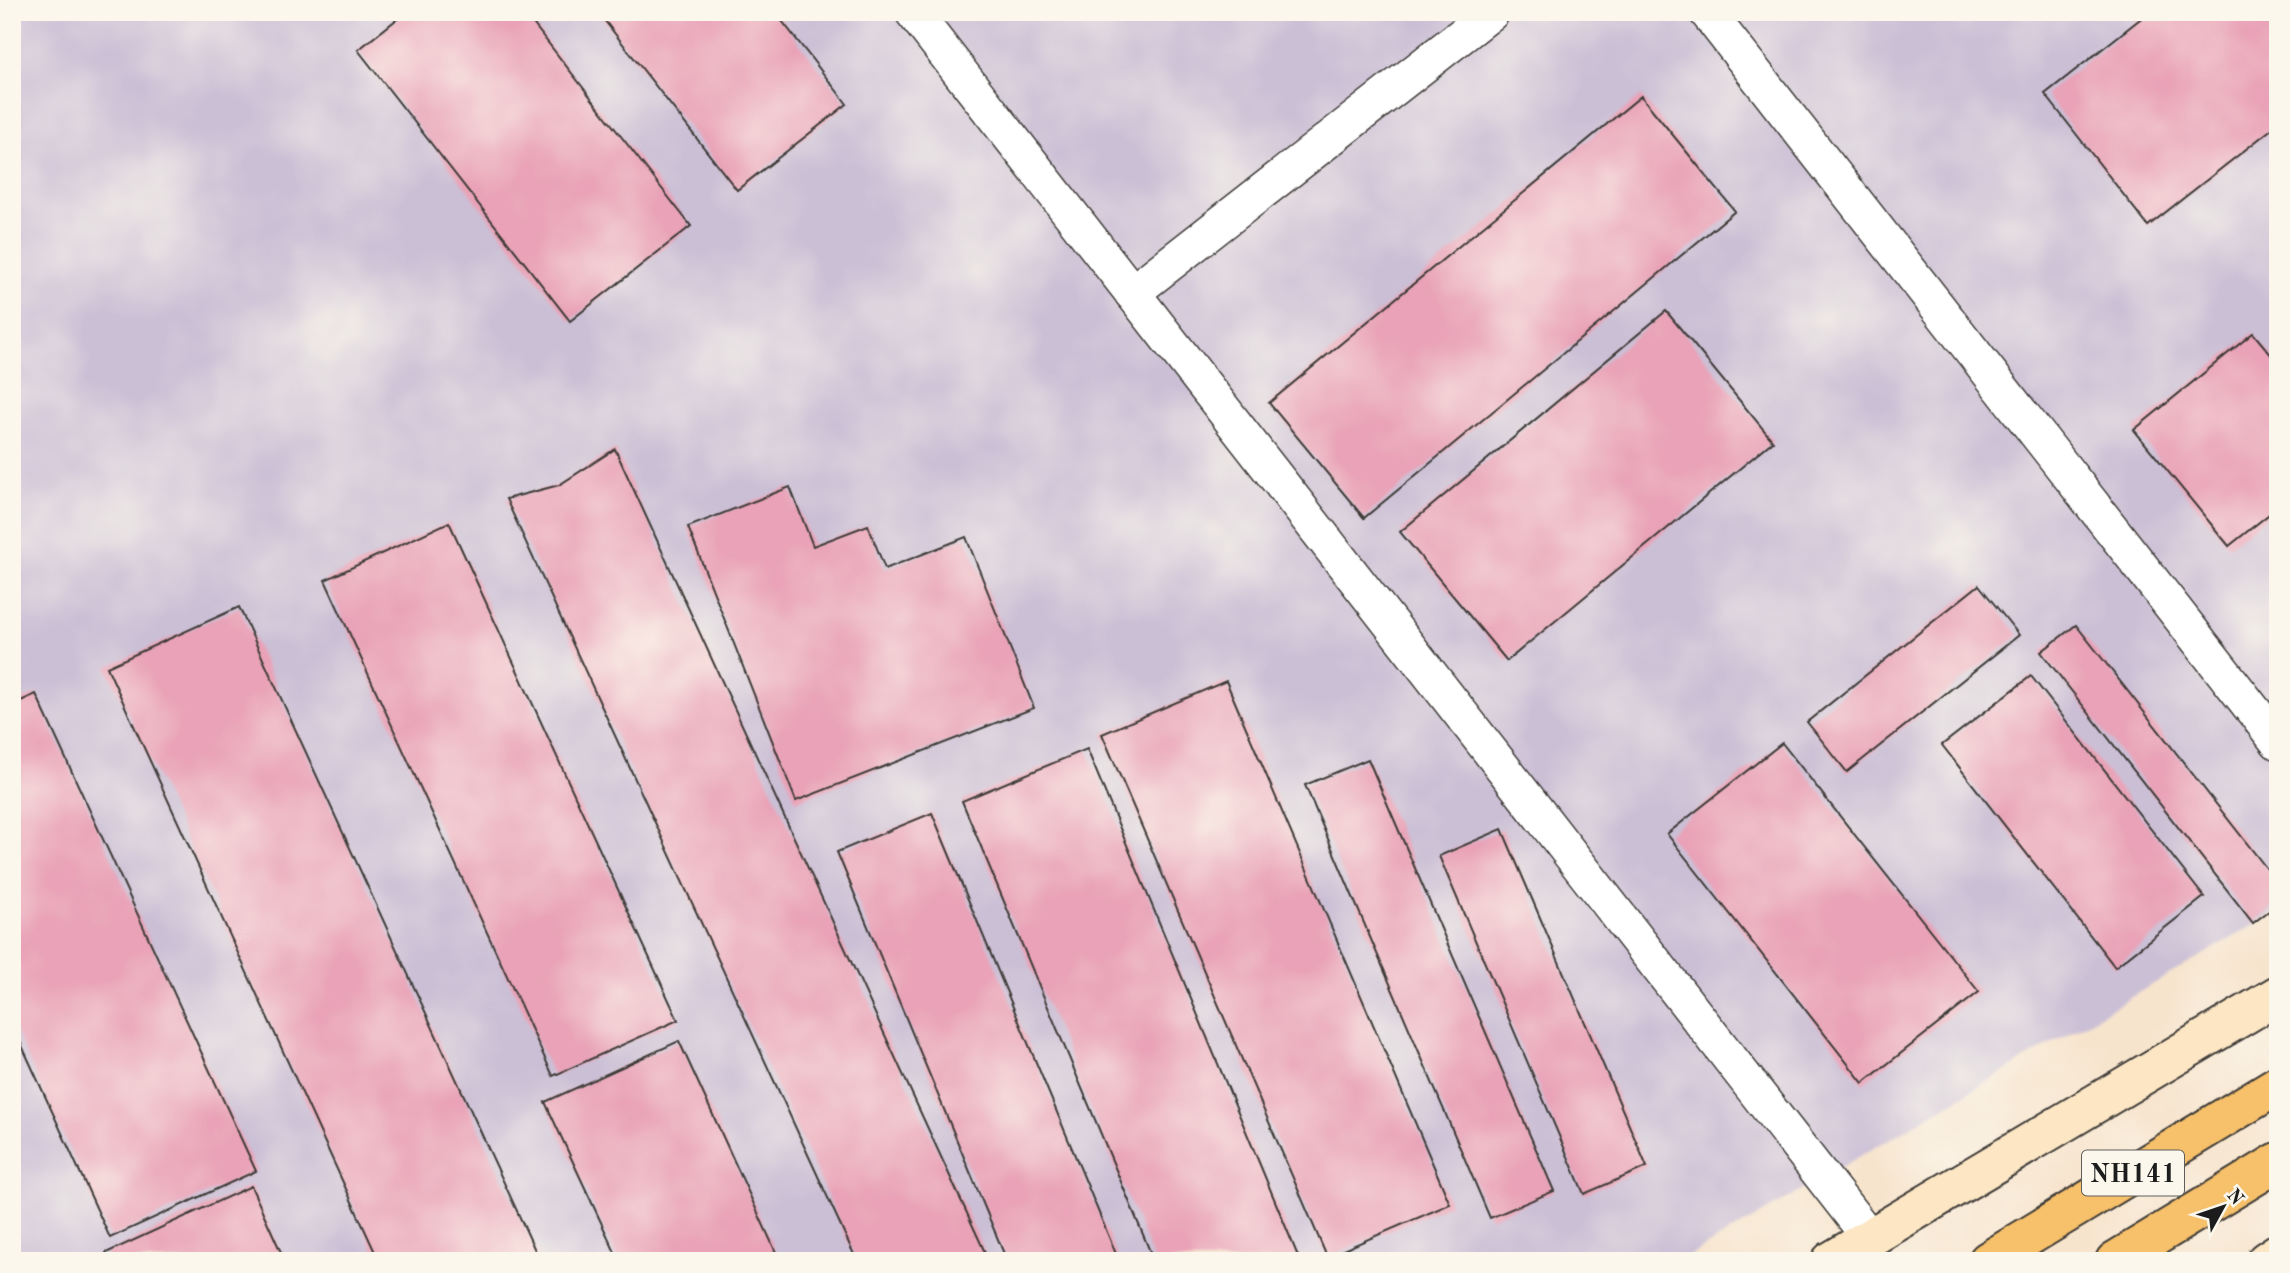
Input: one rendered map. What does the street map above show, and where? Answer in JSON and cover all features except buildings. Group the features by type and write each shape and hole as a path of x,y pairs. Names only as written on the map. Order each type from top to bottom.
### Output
{"highway":[{"name":"NH141","path":"1988,1261 2278,1085"},
{"name":"NH141","path":"2115,1261 2278,1162"}],"street":[{"path":"913,12 1870,1238"},
{"path":"1132,293 1492,12"},
{"path":"1707,12 2278,742"},
{"path":"1831,1261 2278,995"},
{"path":"2266,1261 2278,1253"}],"shaded area":[{"path":"12,12 2278,12 2278,911 1681,1261 12,1261"}]}
